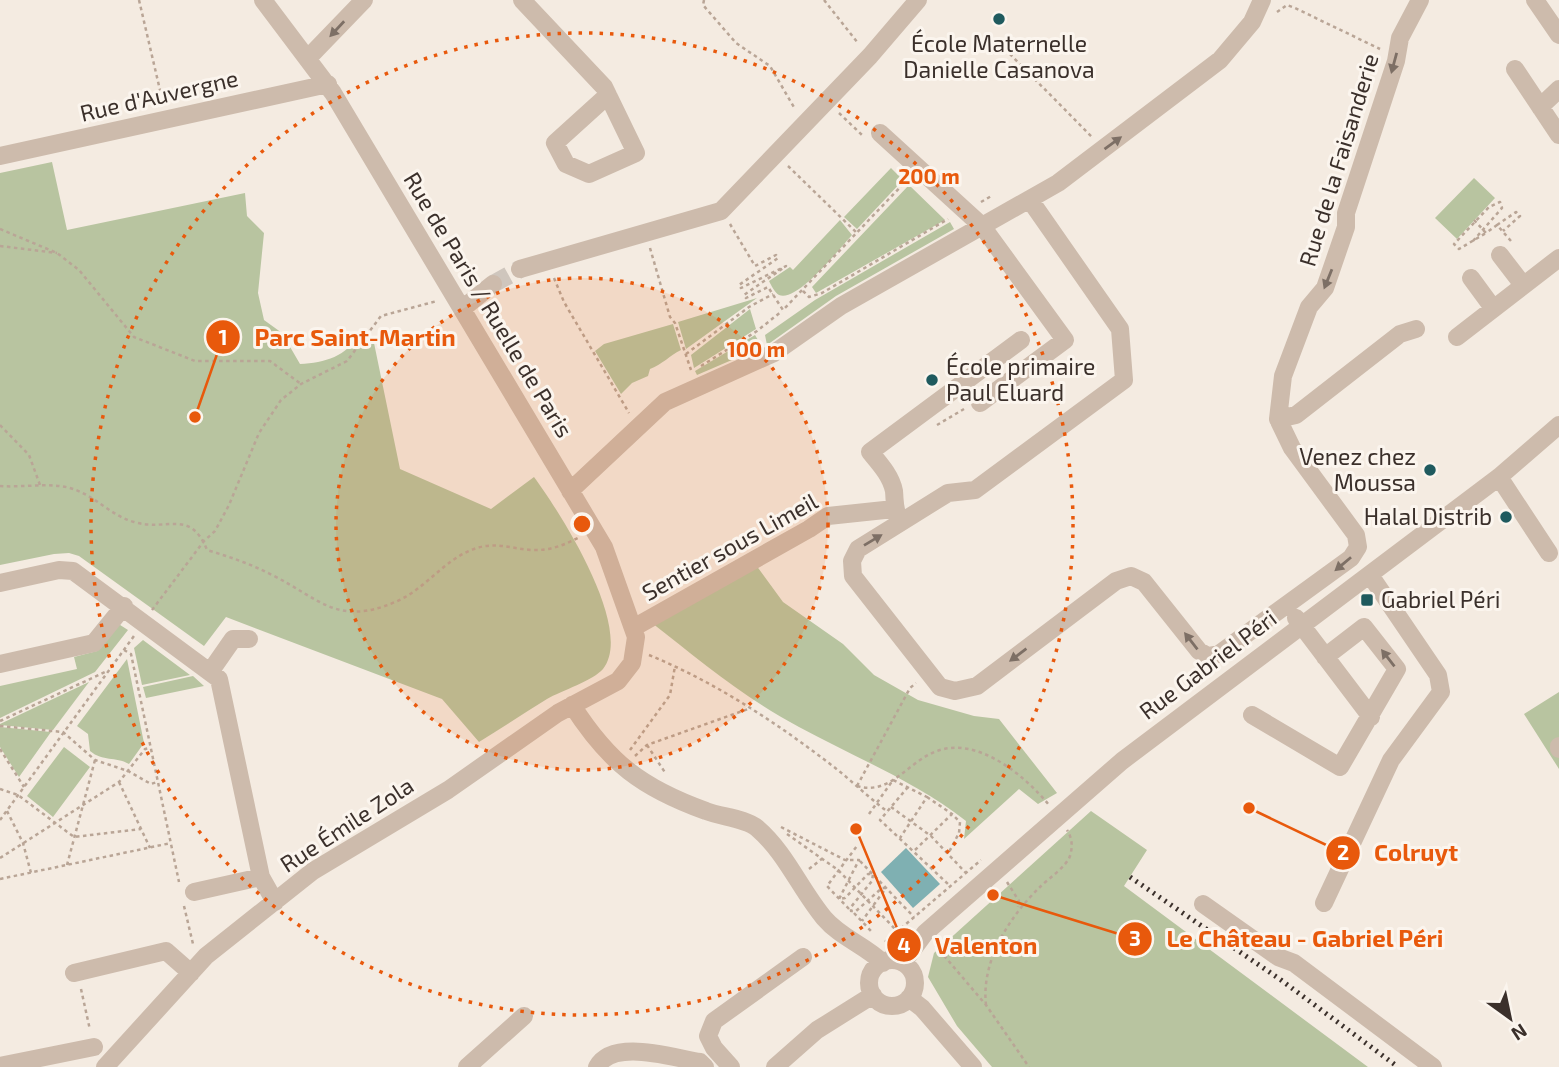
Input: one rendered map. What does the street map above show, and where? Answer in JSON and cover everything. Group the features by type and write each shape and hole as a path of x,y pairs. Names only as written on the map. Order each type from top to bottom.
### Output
{"street":[{"name":"Rue de Paris / Ruelle de Paris","path":"263,0 328,84 594,529 604,547 633,628 636,652"},
{"path":"309,57 364,0"},
{"path":"522,0 604,87 608,95 636,153 589,173 566,164 555,143 608,95"},
{"path":"520,269 546,259 721,211 870,56 919,0"},
{"path":"570,491 665,402 774,353 841,306 1058,183 1220,60 1252,22 1262,0"},
{"name":"Rue de la Faisanderie","path":"1278,419 1283,376 1309,307 1325,288 1346,227 1346,213 1396,61 1400,38 1420,0"},
{"path":"1535,0 1559,35"},
{"path":"1515,69 1559,135"},
{"name":"Rue d'Auvergne","path":"0,156 328,84"},
{"path":"1540,107 1559,89"},
{"path":"880,133 982,226 1065,340 980,403"},
{"path":"1030,200 1120,330 1124,380 975,490 948,494 898,516 858,549 852,561 853,576 940,687 955,691 977,686 1116,581 1131,576 1144,582 1199,651 1208,656 1219,654 1287,607 1351,558 1358,547 1356,535 1292,448 1278,419 1296,415 1400,334 1416,329"},
{"path":"1500,255 1523,285"},
{"path":"1457,337 1559,258"},
{"path":"1471,278 1493,308"},
{"path":"462,309 493,284"},
{"path":"898,516 893,488 885,470 870,452 1021,340"},
{"name":"Rue Gabriel Péri","path":"903,963 925,933 1053,810 1499,477 1559,425"},
{"path":"1499,477 1549,553"},
{"name":"Sentier sous Limeil","path":"633,628 810,529 828,516 898,516"},
{"path":"0,583 59,570 73,571 124,606 219,679 261,877 275,902"},
{"path":"1324,903 1391,760 1441,692 1438,675 1370,575"},
{"path":"0,664 94,643 124,606"},
{"path":"1287,607 1371,717"},
{"path":"1252,715 1340,767 1397,669 1364,627 1325,657"},
{"path":"210,673 233,639 249,639"},
{"name":"Rue Émile Zola","path":"105,1067 206,956 313,871 448,790 572,705 618,681 636,652"},
{"path":"572,705 607,753 644,785 666,796 754,826 783,857 825,918 853,944 874,954 883,963"},
{"path":"187,897 261,877"},
{"path":"1203,904 1278,957 1294,963 1433,1067"},
{"path":"76,972 166,951 191,973"},
{"path":"731,1067 713,1048 708,1036 714,1021 803,957"},
{"path":"889,960 903,963 909,968 915,983 909,998 894,1005 886,1005 873,995 869,980 871,973 889,960"},
{"path":"775,1067 817,1030 873,995"},
{"path":"909,998 922,1008 973,1067"},
{"path":"467,1067 524,1016"},
{"path":"0,1066 94,1047"},
{"path":"597,1067 601,1060 622,1049 700,1062 705,1067"}],"path":[{"path":"139,0 166,119"},
{"path":"704,0 703,5 736,43 770,66 804,124"},
{"path":"824,0 870,56"},
{"path":"1275,13 1287,5 1295,8 1376,46 1396,61"},
{"path":"995,39 1090,135"},
{"path":"827,101 862,135 880,133"},
{"path":"775,154 858,233"},
{"path":"645,232 670,317 675,323 692,373 757,331 783,310 919,167"},
{"path":"1473,241 1503,204 1500,202 1489,207 1454,244 1459,249 1473,241 1486,233"},
{"path":"721,211 783,310"},
{"path":"1497,225 1516,212 1520,216 1503,232"},
{"path":"803,291 809,297 822,293 952,216"},
{"path":"0,229 57,253 79,270 134,337 195,360 270,361 301,384"},
{"path":"0,246 57,253"},
{"path":"755,266 776,255 778,258 739,285 741,288 785,264 786,266 765,282 744,295 746,298 768,287"},
{"path":"546,259 570,314 630,414 641,423"},
{"path":"685,355 749,307 773,294"},
{"path":"0,820 144,621 204,541 215,531 265,423 281,400 301,384 347,361 377,320 387,313 443,299"},
{"path":"929,427 980,403"},
{"path":"0,425 30,455 41,486"},
{"path":"0,486 41,486 76,490 136,523 173,523 193,528 204,541 207,550 270,573 320,605 332,609 360,611 403,598 449,562 474,549 499,545 545,550 561,546 594,529"},
{"path":"124,650 131,654 156,782 187,897 192,943 206,956"},
{"path":"636,652 676,666 751,708 888,812"},
{"path":"623,758 670,695 676,666"},
{"path":"0,721 108,671"},
{"path":"857,786 909,688 929,673"},
{"path":"628,762 647,744 751,708"},
{"path":"0,726 64,732 95,760 128,771 151,784 156,782"},
{"path":"0,858 119,782 145,748 150,748"},
{"path":"0,749 24,787"},
{"path":"857,786 871,790 893,780 938,751 972,749 995,760 1021,778 1053,810 1069,832 1073,844 1069,858 1017,910"},
{"path":"67,865 95,760"},
{"path":"893,780 927,797 960,822 959,833 947,854"},
{"path":"869,814 893,780"},
{"path":"119,782 150,848"},
{"path":"883,943 949,885 880,820 908,787"},
{"path":"0,789 18,795 74,837 141,829"},
{"path":"900,838 927,797"},
{"path":"891,807 931,836 965,872"},
{"path":"7,810 23,843 31,873"},
{"path":"914,851 952,814"},
{"path":"779,828 838,870 897,931"},
{"path":"0,879 171,843"},
{"path":"857,846 827,886 862,921 887,888"},
{"path":"806,871 822,858"},
{"path":"845,859 859,860 914,917"},
{"path":"839,899 859,860"},
{"path":"839,899 868,874 873,874"},
{"path":"851,911 850,908 872,881 873,874"},
{"path":"986,1005 984,985 988,966 1019,901 1004,879"},
{"path":"851,911 868,901 881,888 887,888"},
{"path":"933,943 986,1005 1029,1067"},
{"path":"76,972 94,1047"}],"green space":[{"path":"52,162 67,230 245,193 247,216 264,233 258,293 264,320 282,333 300,364 318,362 342,353 359,334 374,343 400,469 491,509 534,477 576,543 602,600 609,627 610,651 603,669 547,699 479,742 442,699 226,617 204,646 79,556 69,553 54,554 0,565 0,173"},
{"path":"891,168 903,180 857,229 844,217"},
{"path":"1474,178 1495,198 1457,239 1435,218"},
{"path":"909,185 945,220 816,293 812,287"},
{"path":"840,220 852,235 807,283 787,295 779,295 769,281 790,267 793,270"},
{"path":"950,222 954,229 836,296 767,345 765,335 815,300"},
{"path":"757,298 686,349 678,322"},
{"path":"750,309 756,329 694,368 691,355"},
{"path":"673,324 681,350 650,369 648,376 632,383 621,394 595,351 604,344"},
{"path":"755,335 762,347 697,375 695,371"},
{"path":"756,565 783,602 843,644 874,675 918,700 974,716 999,719 1057,793 1038,804 1019,789 964,839 966,821 947,807 906,782 760,704 652,623"},
{"path":"117,623 128,630 95,672 0,718 0,686 77,669 74,657 97,651"},
{"path":"143,640 190,675 142,685 134,648"},
{"path":"127,659 144,743 129,764 100,757 90,751 88,734 77,726"},
{"path":"193,676 204,686 146,698 143,687"},
{"path":"89,682 53,730 0,725 0,724"},
{"path":"1559,692 1559,769 1524,714"},
{"path":"0,727 51,732 19,777 0,747"},
{"path":"64,747 90,767 53,817 27,796"},
{"path":"1091,811 1147,850 1124,886 1368,1067 992,1067 957,1026 928,977 934,953"}],"water":[{"path":"906,848 940,884 913,908 881,872"}],"tunnel":[{"path":"493,284 520,269"}],"railway":[{"path":"1130,877 1281,980 1398,1067"}],"place":[{"name":"École Maternelle Danielle Casanova","path":"999,19"},
{"name":"École primaire Paul Eluard","path":"932,380"},
{"name":"Parc Saint-Martin","path":"195,417"},
{"name":"Venez chez Moussa","path":"1430,470"},
{"name":"Halal Distrib","path":"1506,517"},
{"name":"Gabriel Péri","path":"1367,600"},
{"name":"Colruyt","path":"1249,808"},
{"name":"Valenton","path":"856,829"},
{"name":"Le Château - Gabriel Péri","path":"993,895"}]}
